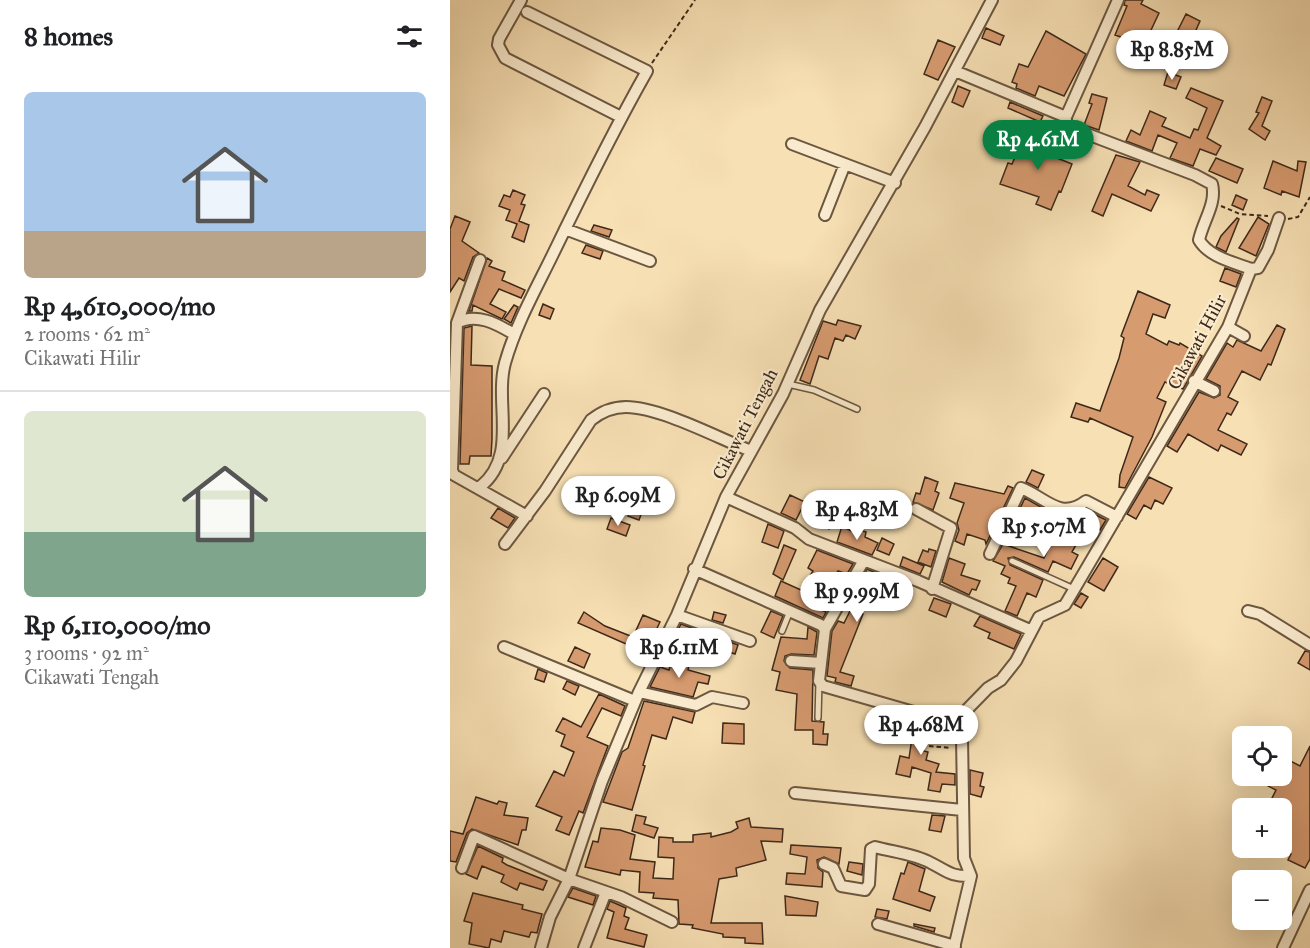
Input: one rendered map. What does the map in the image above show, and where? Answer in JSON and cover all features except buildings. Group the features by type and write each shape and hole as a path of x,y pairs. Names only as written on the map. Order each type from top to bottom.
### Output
{"street":[{"path":"521,0 499,39 498,45 505,58 621,117"},
{"name":"Cikawati Tengah","path":"542,948 550,917 569,879 602,782 637,697 677,615 694,568 726,497 786,384 820,310 895,183 992,0"},
{"path":"1118,0 1065,122 1069,130 1195,175 1212,184 1213,202 1203,221 1199,240 1204,248 1214,254 1251,269"},
{"path":"502,458 502,379 514,334 621,117 647,71 527,12"},
{"path":"955,71 1066,117"},
{"path":"792,144 895,183"},
{"path":"825,215 845,164"},
{"name":"Cikawati Hilir","path":"949,728 988,688 1001,680 1016,661 1030,630 1044,613 1065,605 1194,381 1228,327 1251,269 1257,268 1268,250 1279,219"},
{"path":"565,229 650,261"},
{"path":"480,260 452,336 452,470 459,478 480,487 527,516"},
{"path":"457,323 470,318 479,318 514,334"},
{"path":"1228,327 1244,336"},
{"path":"1194,381 1214,392"},
{"path":"480,487 490,479 544,394"},
{"path":"505,544 527,516 591,420 612,409 626,407 653,412 751,451"},
{"path":"990,554 1021,488 1060,509 1070,510 1086,501 1117,517"},
{"path":"726,497 795,528 809,539 899,574 1030,630"},
{"path":"916,509 951,528 932,589"},
{"path":"864,560 825,629 819,681 830,690 938,719 962,738 964,858 971,876 955,947 878,924"},
{"path":"694,568 825,629"},
{"path":"892,586 899,574"},
{"path":"1248,610 1260,614 1310,645"},
{"path":"677,615 750,641"},
{"path":"504,647 637,697 696,705 712,697 743,703"},
{"path":"791,661 821,663"},
{"path":"795,793 962,810"},
{"path":"462,868 474,836 569,879 632,902 634,906 659,914 672,922"},
{"path":"824,864 833,868 840,886 865,890 869,884 871,849 875,847 933,863 940,871 971,876"},
{"path":"1283,948 1310,890"},
{"path":"584,948 606,892"}],"lane":[{"path":"786,384 814,390 857,409"},
{"path":"1012,561 1074,589"},
{"path":"782,631 790,611"},
{"path":"818,718 819,681"}],"path":[{"path":"647,71 695,0"},
{"path":"1213,202 1240,214 1279,219 1298,217 1310,197"},
{"path":"929,746 962,750"}]}
